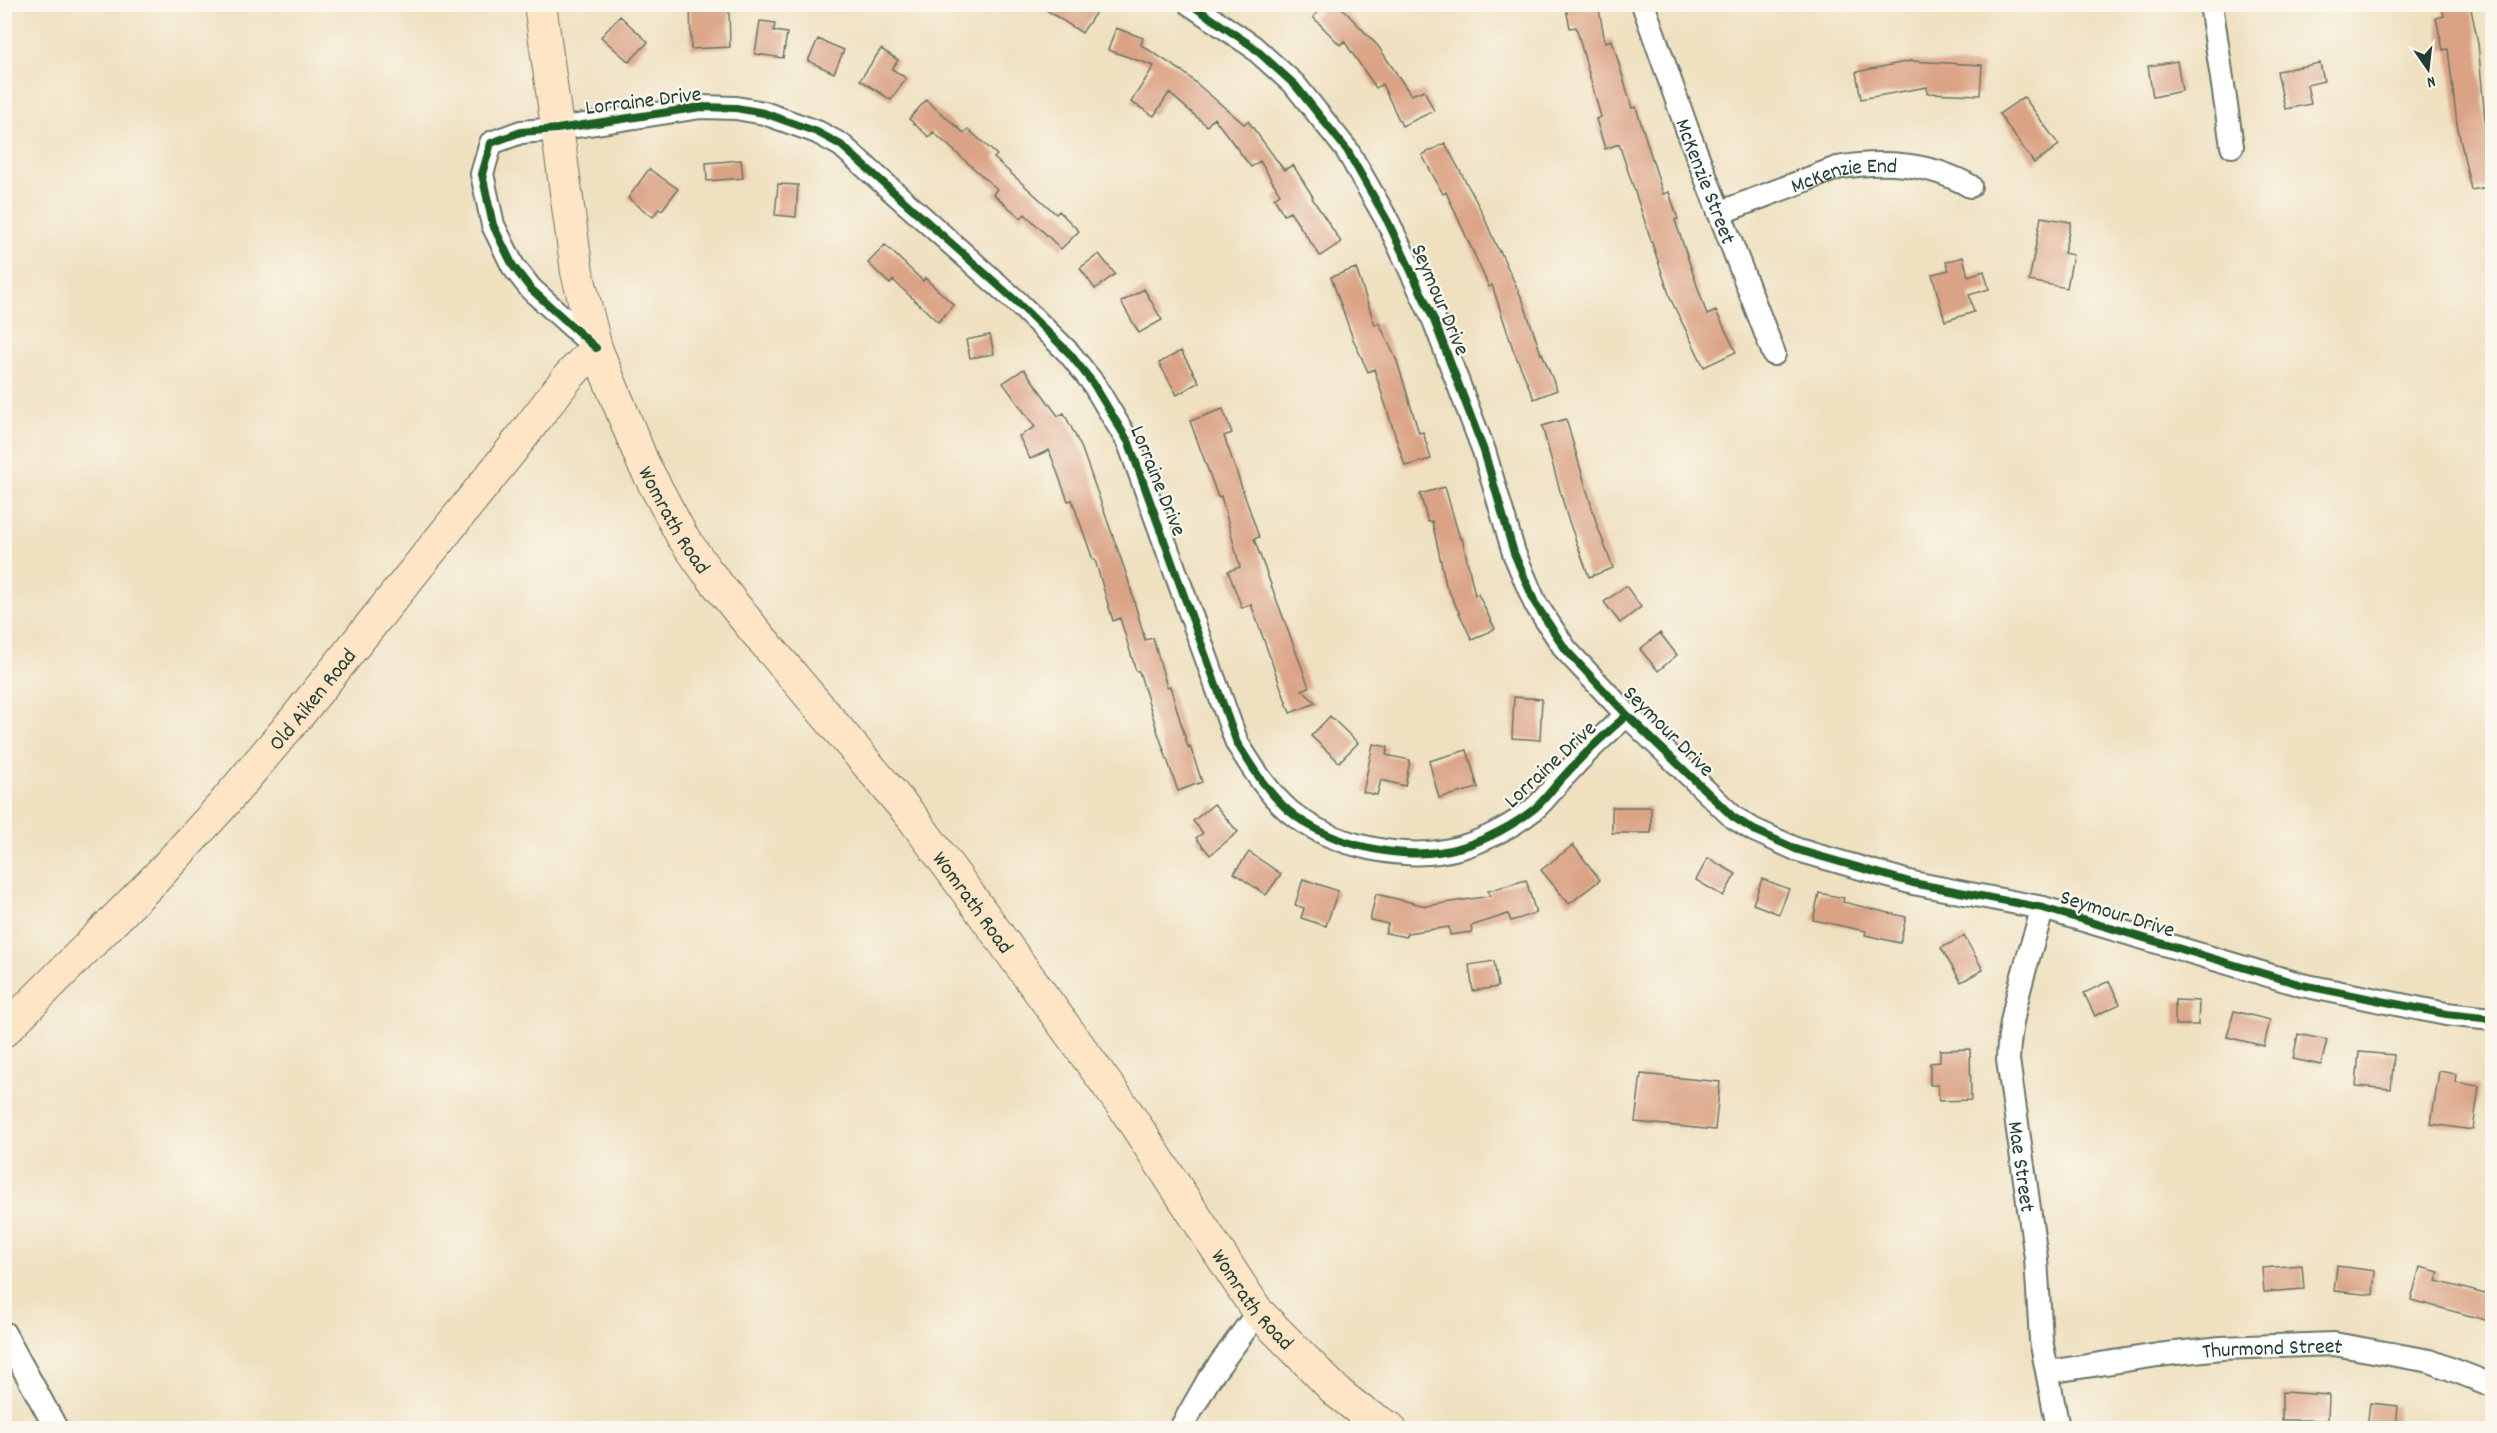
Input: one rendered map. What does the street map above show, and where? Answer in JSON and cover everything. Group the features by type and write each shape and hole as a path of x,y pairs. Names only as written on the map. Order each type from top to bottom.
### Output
{"street":[{"name":"Womrath Road","path":"540,4 577,272 596,348 643,463 662,500 694,553 755,631 912,818 954,874 1126,1112 1258,1312 1338,1393 1361,1411 1390,1428"},
{"name":"Seymour Drive","path":"1190,4 1252,46 1295,85 1340,142 1369,185 1434,320 1484,451 1514,553 1535,603 1566,650 1627,715 1733,817 1775,841 1913,883 2043,908 2302,985 2446,1014 2493,1019"},
{"name":"McKenzie Street","path":"1643,4 1719,213 1774,354"},
{"path":"2211,4 2232,146"},
{"name":"Lorraine Drive","path":"596,348 531,289 513,266 493,225 482,174 491,144 521,132 557,129 701,107 736,108 791,121 841,145 1017,302 1069,352 1112,412 1129,443 1237,742 1256,774 1273,796 1308,825 1348,844 1392,852 1442,851 1461,847 1480,840 1533,809 1627,715"},
{"name":"McKenzie End","path":"1719,213 1837,168 1852,165 1920,167 1953,177 1970,186"},
{"name":"Old Aiken Road","path":"4,1031 155,879 220,808 296,718 511,452 568,377 596,348"},
{"name":"Mae Street","path":"2043,908 2012,1017 2007,1060 2036,1258 2041,1340 2058,1428"},
{"path":"1181,1428 1209,1379 1258,1312"},
{"path":"4,1333 56,1428"},
{"name":"Thurmond Street","path":"2048,1372 2158,1354 2221,1348 2334,1344 2430,1361 2493,1385"}],"building":[{"path":"690,4 715,4 715,10 729,9 730,47 691,49"},
{"path":"1037,4 1084,4 1096,12 1082,33"},
{"path":"1327,4 1338,4 1378,46 1411,95 1424,90 1434,111 1402,126 1382,84 1376,88 1344,41 1340,45 1313,17"},
{"path":"1565,4 1598,4 1605,42 1612,40 1632,108 1636,107 1663,194 1669,192 1678,219 1675,220 1707,315 1716,311 1736,352 1704,367 1671,300 1619,144 1605,149 1596,119 1601,117 1576,27 1570,28"},
{"path":"2441,4 2470,4 2478,43 2485,120 2493,155 2493,186 2471,190 2457,124 2448,49 2443,50 2436,18 2444,16"},
{"path":"620,16 648,42 629,62 601,37"},
{"path":"760,21 775,23 774,31 787,33 783,58 755,54"},
{"path":"1116,28 1143,38 1141,45 1182,71 1244,124 1248,121 1284,170 1293,165 1341,242 1320,256 1290,212 1284,215 1274,198 1280,194 1260,161 1251,167 1214,118 1207,126 1169,93 1154,116 1131,102 1154,66 1108,50"},
{"path":"818,39 844,50 834,73 808,61"},
{"path":"881,49 898,60 892,69 906,78 891,100 860,80"},
{"path":"1910,61 1982,65 1980,95 1927,93 1927,87 1861,99 1856,72"},
{"path":"2177,61 2182,91 2153,97 2148,66"},
{"path":"2320,63 2324,81 2307,85 2311,104 2285,109 2277,71"},
{"path":"2024,97 2059,145 2034,163 1999,114"},
{"path":"926,100 964,133 968,129 997,155 994,158 1056,214 1059,211 1079,231 1061,249 1025,214 1021,218 993,194 997,189 933,132 929,137 909,119"},
{"path":"1445,143 1481,210 1523,301 1541,354 1557,390 1534,399 1513,349 1492,285 1489,287 1446,192 1443,194 1422,155"},
{"path":"741,160 743,178 707,181 706,163"},
{"path":"649,169 678,189 662,210 659,208 653,217 628,198"},
{"path":"778,184 798,185 796,217 775,215"},
{"path":"2041,217 2071,222 2064,253 2073,255 2067,288 2029,281"},
{"path":"885,245 923,281 925,278 954,305 938,322 893,280 890,284 868,263"},
{"path":"1099,254 1115,274 1095,289 1080,268"},
{"path":"1963,257 1968,276 1984,271 1989,289 1969,295 1974,312 1945,321 1932,274 1949,270 1946,262"},
{"path":"1356,268 1375,325 1379,323 1397,361 1419,433 1423,432 1431,459 1405,466 1374,369 1368,372 1353,339 1331,277"},
{"path":"1144,289 1162,320 1139,333 1121,302"},
{"path":"990,335 994,354 970,358 966,340"},
{"path":"1181,351 1199,382 1177,395 1159,363"},
{"path":"1024,369 1058,416 1064,413 1082,449 1127,576 1145,640 1153,638 1167,687 1170,686 1188,747 1190,746 1202,782 1178,791 1120,618 1113,621 1095,560 1093,560 1072,500 1068,501 1049,450 1030,459 1019,436 1035,427 1003,383"},
{"path":"1223,409 1232,433 1224,436 1259,537 1254,539 1309,687 1302,690 1316,703 1290,713 1251,604 1242,608 1228,571 1240,567 1221,496 1218,497 1190,421"},
{"path":"1566,419 1597,525 1613,568 1589,577 1567,516 1542,426"},
{"path":"1445,487 1460,539 1462,538 1475,595 1478,594 1495,629 1472,640 1446,585 1432,521 1428,522 1420,494"},
{"path":"1626,586 1641,607 1620,623 1604,602"},
{"path":"1660,633 1677,655 1658,671 1640,649"},
{"path":"1514,697 1542,699 1540,740 1512,738"},
{"path":"1330,716 1358,743 1339,762 1311,736"},
{"path":"1373,744 1388,747 1386,755 1410,760 1405,786 1381,780 1377,795 1363,792"},
{"path":"1467,750 1478,788 1439,798 1429,761"},
{"path":"1214,804 1238,832 1210,855 1196,838 1203,833 1193,821"},
{"path":"1612,807 1651,807 1651,833 1612,833"},
{"path":"1573,845 1600,880 1569,904 1541,870"},
{"path":"1249,852 1281,874 1266,895 1234,873"},
{"path":"1708,858 1736,874 1723,896 1696,880"},
{"path":"1303,879 1338,891 1326,926 1301,918 1304,908 1295,905"},
{"path":"1762,879 1789,889 1779,914 1753,904"},
{"path":"1526,880 1536,913 1511,921 1508,914 1471,926 1472,932 1450,935 1449,927 1407,933 1406,937 1385,933 1388,924 1370,920 1376,894 1426,906 1490,896 1488,891"},
{"path":"1819,893 1844,898 1843,902 1906,917 1900,943 1865,935 1866,931 1813,920"},
{"path":"1964,936 1983,970 1961,982 1941,948"},
{"path":"1494,961 1498,987 1473,991 1469,965"},
{"path":"2109,981 2120,1004 2095,1016 2084,993"},
{"path":"2175,1000 2199,1001 2198,1025 2175,1025"},
{"path":"2234,1011 2270,1020 2264,1046 2227,1037"},
{"path":"2298,1034 2327,1040 2321,1065 2293,1059"},
{"path":"1970,1049 1971,1100 1939,1101 1938,1085 1930,1085 1930,1063 1940,1062 1940,1050"},
{"path":"2359,1052 2394,1055 2391,1089 2356,1086"},
{"path":"2439,1071 2456,1074 2455,1082 2479,1086 2473,1130 2431,1124"},
{"path":"1641,1074 1720,1082 1715,1130 1635,1122"},
{"path":"2302,1265 2304,1289 2264,1292 2262,1268"},
{"path":"2337,1266 2375,1271 2373,1295 2334,1291"},
{"path":"2420,1267 2439,1272 2436,1281 2493,1296 2493,1322 2411,1300"},
{"path":"2282,1392 2329,1395 2328,1420 2282,1420"},
{"path":"2370,1403 2398,1406 2396,1428 2367,1428"}],"cycle path":[{"path":"1190,4 1252,46 1295,85 1347,150 1388,222 1434,320 1484,451 1514,553 1535,603 1566,650 1627,715 1733,817 1754,830 1798,850 1913,883 2043,908 2302,985 2446,1014 2492,1019"},
{"path":"596,348 531,289 513,266 493,225 482,174 491,143 521,132 557,129 701,107 736,108 764,113 817,132 841,145 1017,302 1069,353 1093,383 1129,443 1237,743 1274,796 1307,824 1348,842 1395,852 1441,852 1471,844 1500,831 1534,809 1587,752 1627,715"}]}
